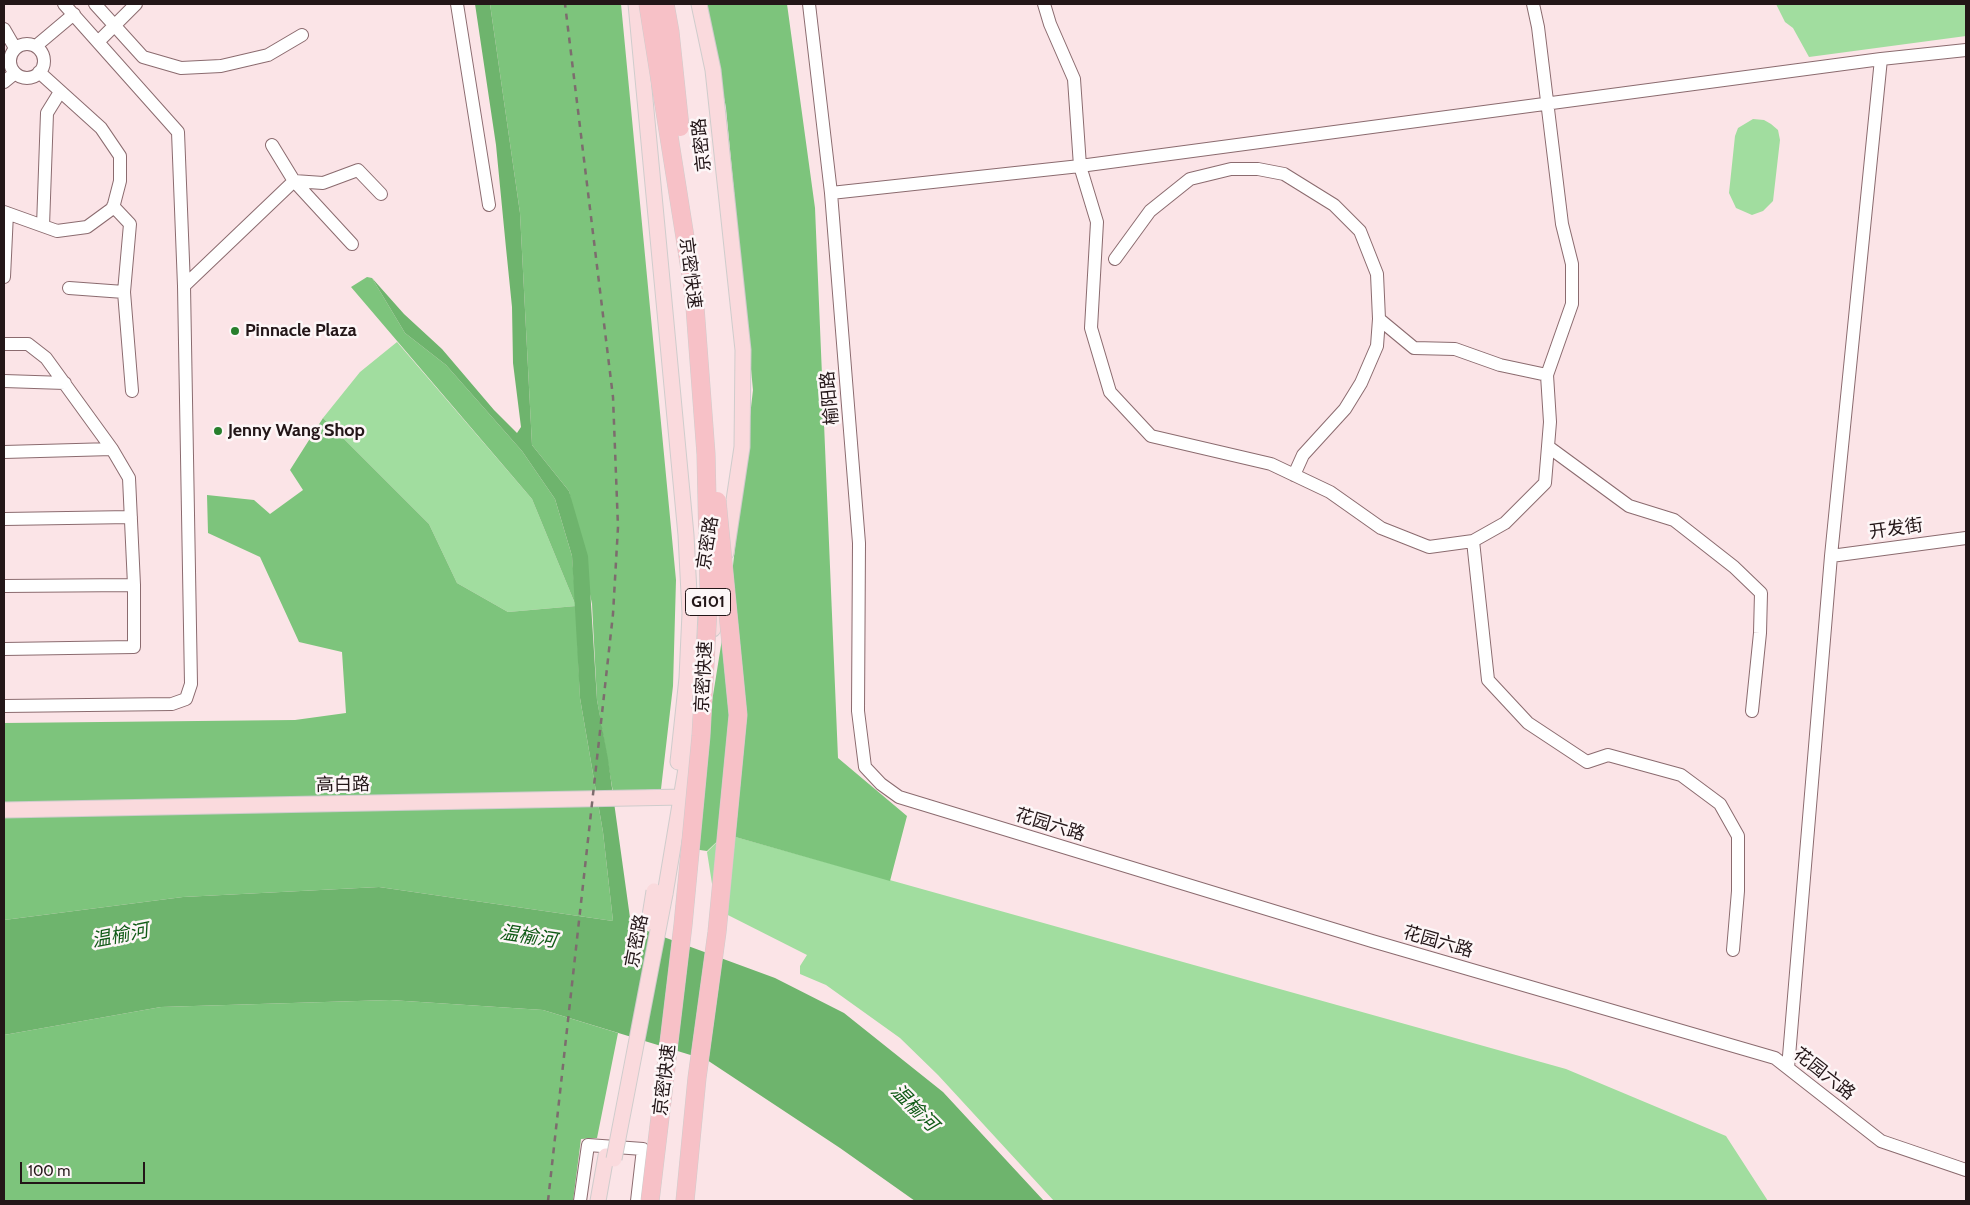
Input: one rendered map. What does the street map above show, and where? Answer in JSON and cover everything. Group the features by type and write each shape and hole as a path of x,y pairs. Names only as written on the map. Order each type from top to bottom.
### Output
{"highway":[{"name":"京密快速","path":"648,4 694,294 706,454 708,590 701,736 683,925 650,1201"},
{"name":"京密快速","path":"665,4 670,32 738,715 717,932 698,1078 685,1201"}],"main road":[{"name":"京密路","path":"636,4 686,545 690,613 678,797"},
{"name":"京密路","path":"598,1201 610,1158 659,892 715,617 742,447 743,350 714,70 699,4"},
{"name":"高白路","path":"4,810 678,797"},
{"name":"京密路","path":"607,1201 610,1158"}],"street":[{"path":"4,706 172,704 186,699 191,684 184,286 178,132 64,4"},
{"path":"95,4 143,57 181,68 221,66 268,55 302,35"},
{"path":"112,22 124,4"},
{"path":"95,38 136,4"},
{"path":"457,4 489,204"},
{"name":"榆阳路","path":"809,4 831,193 859,543 858,711 865,767 881,784"},
{"path":"1044,4 1074,79 1080,166 1097,222 1091,328 1110,392 1151,436 1271,464 1330,492 1381,528 1429,547 1472,541 1505,523 1545,483 1550,422 1547,375 1572,304 1572,264 1562,224 1538,28 1533,4"},
{"path":"38,48 76,16"},
{"path":"4,29 15,48"},
{"path":"25,44 38,48 44,62 39,72 24,78 15,73 10,58 15,48 25,44"},
{"path":"831,193 1080,166 1881,59 1966,50"},
{"path":"1788,1068 1831,556 1881,59"},
{"path":"4,276 5,212 57,231 87,227 113,206 120,181 120,156 101,128 39,72"},
{"path":"4,82 15,73"},
{"path":"43,226 47,113 60,92"},
{"path":"272,145 294,181 352,244"},
{"path":"1115,259 1150,211 1190,180 1231,169 1258,169 1284,174 1334,206 1360,232 1377,274 1379,319 1377,346 1361,383 1345,409 1303,455 1294,475"},
{"path":"184,286 294,181 323,184 358,170 381,194"},
{"path":"113,206 130,224 124,292 132,391"},
{"path":"69,288 124,292"},
{"path":"1379,319 1414,348 1455,349 1500,366 1547,375"},
{"path":"4,344 28,344 46,358 112,450 129,478 134,585 134,647 4,649"},
{"path":"4,381 65,383"},
{"path":"1550,448 1629,506 1674,520 1734,567 1761,593 1760,633 1752,712"},
{"path":"4,452 112,450"},
{"path":"4,519 131,518"},
{"name":"开发街","path":"1831,556 1966,538"},
{"path":"1472,541 1488,680 1528,723 1587,762 1608,755 1681,775 1720,804 1738,836 1738,891 1733,950"},
{"path":"4,586 134,585"},
{"name":"花园六路","path":"881,784 899,798 1372,941 1775,1058 1881,1141 1966,1170"},
{"path":"580,1201 588,1145 643,1149 637,1201"}],"shaded area":[{"path":"490,4 621,4 676,580 673,686 661,789 613,792 597,700 592,604 569,491 532,445 520,213"},
{"path":"706,4 787,4 815,208 838,758 907,816 890,881 725,834 707,851 693,849 706,739 731,583 753,390 726,108"},
{"path":"1776,4 1966,4 1966,36 1809,57 1793,28 1785,22"},
{"path":"1753,119 1764,120 1771,124 1778,130 1780,140 1773,201 1763,211 1752,215 1736,208 1729,193 1735,136 1738,128"},
{"path":"367,277 372,278 405,333 446,365 522,451 555,499 572,556 576,606 532,499 351,287"},
{"path":"397,342 532,499 576,606 508,612 457,583 429,524 323,418 360,372"},
{"path":"323,418 429,524 457,583 508,612 576,606 580,698 603,832 613,921 379,887 183,897 4,920 4,723 295,720 346,713 342,652 299,642 260,557 208,533 207,495 254,500 270,514 303,490 290,470"},
{"path":"725,834 1566,1069 1726,1136 1768,1201 1054,1201 938,1075 900,1038 826,985 800,974 800,966 807,955 716,909 707,852"},
{"path":"390,1000 543,1010 618,1033 597,1138 581,1139 573,1201 4,1201 4,1035 161,1007"}],"water":[{"name":"温榆河","path":"475,4 490,4 520,213 532,445 569,491 588,556 597,700 608,759 631,925 775,978 844,1013 943,1092 1044,1201 915,1201 840,1148 707,1060 543,1010 390,1000 161,1007 4,1035 4,920 183,897 379,887 613,921 603,832 580,698 572,556 555,499 522,451 446,365 405,333 372,278 404,314 442,349 494,410 517,433 521,427 513,363 512,307 496,145"}],"railway":[{"path":"548,1201 613,614 618,527 613,397 565,4"}],"place":[{"name":"Pinnacle Plaza","path":"235,331"},
{"name":"Jenny Wang Shop","path":"218,431"}]}
